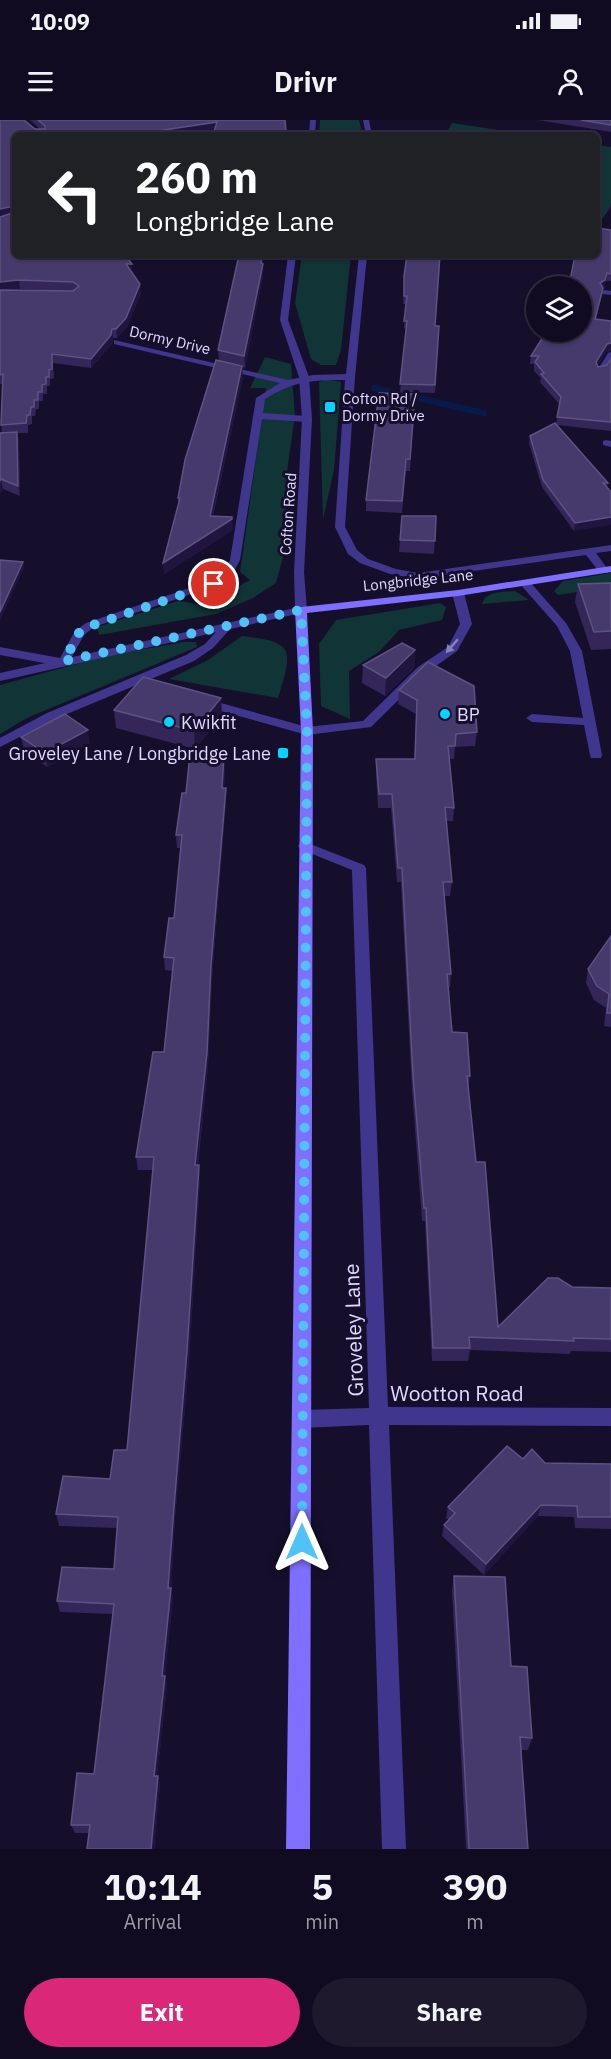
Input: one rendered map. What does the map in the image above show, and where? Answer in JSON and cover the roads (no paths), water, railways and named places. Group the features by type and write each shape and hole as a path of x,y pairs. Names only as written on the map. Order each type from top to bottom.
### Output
{"main road":[{"name":"Longbridge Lane","path":"301,610 458,593 607,570"},
{"path":"298,1849 307,731 301,610"}],"street":[{"name":"Cofton Road","path":"292,258 284,320 304,377 307,419 299,572 301,610"},
{"path":"0,651 63,662 79,633 90,626 214,584 228,573 235,560 261,398 286,382 304,377 350,377 360,258"},
{"name":"Dormy Drive","path":"117,342 286,382"},
{"path":"601,371 611,356"},
{"name":"Longbridge Lane","path":"350,377 340,527 352,552 364,561 394,572 418,576 611,548"},
{"path":"258,416 307,419"},
{"path":"589,550 607,570"},
{"path":"526,584 562,626 576,651 596,755"},
{"path":"187,698 307,731 367,724 422,670 453,649 466,624 458,593"},
{"name":"Longbridge Lane","path":"0,677 301,610"},
{"path":"0,743 51,716 190,658 209,646 228,625"},
{"path":"134,682 155,688"},
{"path":"532,718 589,722"},
{"name":"Groveley Lane","path":"305,846 359,868 394,1849"},
{"name":"Wootton Road","path":"302,1419 379,1416 611,1417"}],"waterway":[{"path":"374,388 484,413"}],"place":[{"name":"Cofton Rd / Dormy Drive","path":"330,407"},
{"name":"BP","path":"445,714"},
{"name":"Kwikfit","path":"169,722"},
{"name":"Groveley Lane / Longbridge Lane","path":"283,753"}]}
